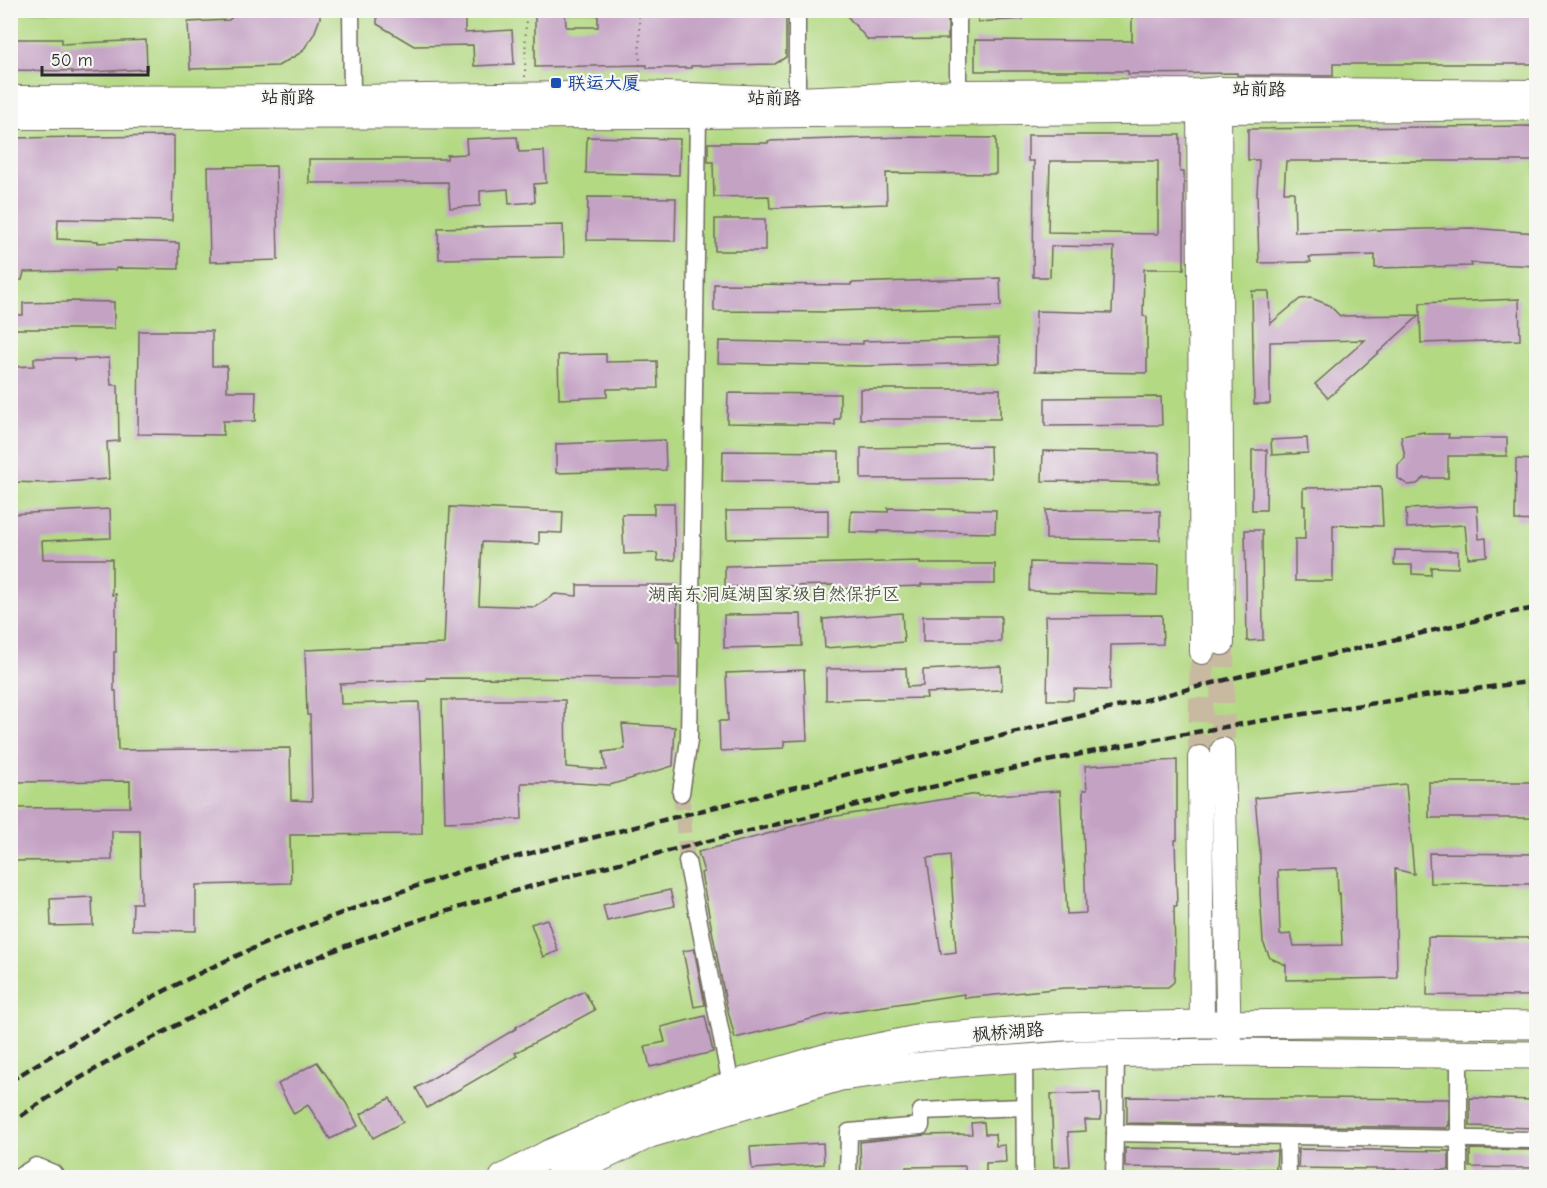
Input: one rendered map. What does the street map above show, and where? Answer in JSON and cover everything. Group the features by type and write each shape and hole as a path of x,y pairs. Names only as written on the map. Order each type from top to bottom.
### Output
{"main road":[{"name":"站前路","path":"10,98 637,93 796,99 958,92 1209,101 1536,108"},
{"name":"站前路","path":"10,117 698,116 1536,92"},
{"path":"1209,101 1212,648"},
{"path":"1215,1024 1223,750"},
{"path":"1200,758 1215,1024 1229,1052"},
{"name":"枫桥湖路","path":"503,1178 550,1153 637,1115 824,1058 922,1038 1062,1027 1342,1023 1536,1025"},
{"name":"枫桥湖路","path":"558,1178 650,1134 840,1077 931,1065 1116,1053 1536,1055"}],"street":[{"path":"351,10 352,97"},
{"path":"796,99 797,10"},
{"path":"958,10 958,92"},
{"path":"681,793 690,740 698,116"},
{"path":"687,861 731,1085"},
{"path":"1114,1178 1116,1053"},
{"path":"1459,1178 1460,1054"},
{"path":"1024,1058 1025,1178"},
{"path":"848,1178 849,1132 921,1126 921,1111 1024,1107"},
{"path":"1115,1133 1536,1140"},
{"path":"1287,1136 1288,1178"},
{"path":"17,1178 36,1166 53,1173 57,1178"}],"path":[{"path":"525,79 526,10"},
{"path":"637,93 640,70 639,10"}],"green space":[{"name":"湖南东洞庭湖国家级自然保护区","path":"11,11 1536,11 1536,1177 11,1177"}],"building":[{"path":"239,10 320,10 320,18 314,34 302,52 278,66 190,69 188,22 229,20"},
{"path":"377,10 465,10 465,33 512,30 514,64 474,66 473,45 414,46 377,24"},
{"path":"535,10 565,10 566,27 598,27 598,10 786,10 786,57 775,64 691,66 691,68 647,68 647,65 535,67"},
{"path":"842,10 948,10 948,39 868,40"},
{"path":"977,10 1023,10 1023,19 978,22"},
{"path":"1132,10 1536,10 1536,64 1333,64 1333,76 1237,75 1237,73 1128,74 1128,71 975,71 975,40 1132,41"},
{"path":"10,39 62,39 62,44 146,40 147,69 72,73 72,71 10,70"},
{"path":"1536,126 1536,161 1286,161 1284,192 1294,192 1295,232 1471,228 1536,233 1536,266 1471,263 1472,266 1375,268 1375,255 1309,257 1311,262 1259,263 1257,193 1259,160 1248,160 1248,129"},
{"path":"1028,135 1180,135 1180,172 1184,172 1184,269 1144,269 1143,316 1147,317 1147,373 1035,371 1036,311 1112,313 1114,247 1051,246 1050,277 1033,277 1034,161 1028,161","holes":["1050,161 1158,161 1158,234 1048,232"]},
{"path":"174,136 172,221 58,219 57,239 98,241 98,243 127,241 179,243 179,269 116,268 116,270 24,272 22,280 10,281 10,138"},
{"path":"517,137 519,152 544,151 546,183 534,184 535,202 509,204 508,189 480,191 480,206 450,208 448,182 309,183 309,159 447,159 447,155 467,154 466,139"},
{"path":"587,137 680,139 679,175 586,173"},
{"path":"903,137 996,138 996,174 886,173 887,204 770,208 769,196 714,197 713,162 708,162 708,143 768,143 768,141"},
{"path":"276,166 278,260 210,262 208,167"},
{"path":"588,197 676,198 675,241 587,240"},
{"path":"715,219 765,219 765,251 715,251"},
{"path":"563,225 564,257 439,259 438,228"},
{"path":"1000,278 1001,306 832,312 714,311 714,284 851,285 851,283"},
{"path":"1252,291 1269,291 1270,324 1300,299 1311,298 1329,305 1340,316 1420,315 1328,398 1315,384 1365,340 1270,342 1270,404 1254,404"},
{"path":"1519,299 1520,340 1421,343 1420,303"},
{"path":"114,302 114,329 10,329 10,315 23,315 23,303"},
{"path":"139,331 212,331 212,366 227,366 227,391 256,391 255,421 223,421 223,435 138,434"},
{"path":"999,338 1000,363 864,366 718,363 719,341 863,344 863,341"},
{"path":"606,354 606,362 657,361 658,388 607,389 607,397 559,399 558,355"},
{"path":"34,358 74,358 74,360 109,358 111,385 118,385 119,441 107,442 109,479 46,483 10,482 10,367 34,366"},
{"path":"860,389 1000,389 1000,419 860,419"},
{"path":"728,393 840,394 840,419 835,419 835,425 727,423"},
{"path":"1161,397 1162,425 1045,426 1045,398"},
{"path":"1424,432 1424,434 1449,434 1448,438 1507,438 1507,456 1448,456 1448,478 1424,478 1417,484 1408,485 1398,478 1398,465 1405,458 1401,436"},
{"path":"1307,438 1308,453 1272,455 1271,440"},
{"path":"665,440 666,470 556,473 556,444"},
{"path":"990,446 991,478 861,479 861,448"},
{"path":"1252,450 1267,450 1266,510 1252,510"},
{"path":"723,451 839,452 839,482 722,481"},
{"path":"1043,451 1159,453 1159,483 1042,481"},
{"path":"1516,459 1536,460 1535,521 1515,520"},
{"path":"1381,487 1383,526 1333,525 1333,581 1295,581 1295,539 1305,539 1303,488"},
{"path":"654,503 674,503 675,560 658,561 657,553 624,554 622,514 654,514"},
{"path":"1477,506 1479,539 1486,538 1487,556 1468,558 1465,525 1407,528 1406,509"},
{"path":"450,507 563,512 562,533 539,532 539,544 482,542 479,605 535,607 555,594 577,596 577,585 677,585 679,679 426,678 426,680 340,684 341,704 419,702 422,834 290,835 291,883 196,885 196,931 132,930 133,903 141,903 140,831 112,831 112,860 10,861 10,808 130,807 130,781 10,782 10,514 110,509 111,538 42,541 43,559 112,559 112,595 116,594 114,691 116,691 118,750 290,748 291,800 312,801 310,715 307,715 305,650 444,644"},
{"path":"888,508 996,510 995,533 850,532 851,511 888,512"},
{"path":"828,510 828,538 727,539 726,511"},
{"path":"1046,510 1160,511 1160,540 1046,539"},
{"path":"1245,530 1262,530 1263,640 1247,641"},
{"path":"1395,550 1458,551 1458,568 1431,567 1431,575 1412,574 1412,565 1394,565"},
{"path":"920,561 920,564 995,564 995,584 921,584 921,586 834,589 834,585 725,587 725,566"},
{"path":"1030,562 1158,566 1157,595 1029,591"},
{"path":"902,613 904,642 825,648 823,619"},
{"path":"801,614 802,646 724,648 724,615"},
{"path":"1162,615 1163,644 1111,645 1110,690 1074,689 1073,700 1047,700 1048,646 1046,646 1045,616"},
{"path":"923,616 1001,616 1001,642 923,642"},
{"path":"1001,666 1002,690 926,693 927,698 826,700 826,669 906,668 907,687 923,686 923,670"},
{"path":"804,670 807,740 784,741 784,748 720,751 719,721 728,721 726,673"},
{"path":"442,700 565,700 566,767 606,770 603,752 625,749 622,724 675,727 673,766 610,785 521,783 522,819 445,822"},
{"path":"1177,760 1175,959 1174,982 1168,987 1064,988 965,998 964,994 831,1014 735,1038 726,1003 701,873 704,872 698,852 831,817 978,794 978,796 1060,791 1067,914 1086,913 1083,821 1083,790 1087,790 1085,766","holes":["950,855 956,952 941,954 927,858"]},
{"path":"1429,782 1536,782 1536,818 1429,818"},
{"path":"1406,784 1414,874 1395,869 1397,978 1286,980 1286,965 1270,958 1263,942 1260,851 1255,798","holes":["1337,868 1338,894 1340,893 1342,945 1294,946 1291,934 1280,935 1278,870"]},
{"path":"1429,853 1536,854 1536,884 1430,883"},
{"path":"670,890 674,906 607,921 603,905"},
{"path":"92,897 93,925 51,926 50,899"},
{"path":"547,919 558,951 543,957 531,924"},
{"path":"1428,937 1536,938 1536,996 1427,995"},
{"path":"694,949 705,1005 694,1007 683,951"},
{"path":"584,991 595,1010 515,1053 517,1056 427,1108 416,1088 516,1027"},
{"path":"705,1016 713,1052 650,1067 645,1046 665,1042 661,1027"},
{"path":"317,1062 346,1103 358,1126 330,1139 308,1105 294,1114 278,1084"},
{"path":"1100,1093 1101,1120 1085,1120 1086,1131 1068,1132 1070,1166 1054,1167 1051,1094"},
{"path":"1127,1097 1449,1099 1449,1126 1447,1128 1127,1123"},
{"path":"390,1098 403,1122 373,1138 361,1114"},
{"path":"1470,1098 1536,1100 1536,1128 1470,1126"},
{"path":"984,1122 985,1134 995,1134 996,1146 1005,1145 1006,1162 986,1163 986,1178 965,1178 965,1166 906,1167 906,1178 861,1178 860,1142 926,1135 972,1134 971,1123"},
{"path":"823,1143 824,1164 752,1169 750,1147"},
{"path":"1125,1148 1277,1151 1276,1169 1125,1167"},
{"path":"1299,1149 1449,1151 1449,1170 1298,1168"},
{"path":"1470,1149 1536,1150 1536,1168 1470,1167"}],"tunnel":[{"path":"1222,643 1223,750"},
{"path":"1200,758 1202,652"},
{"path":"681,793 687,861"}],"railway":[{"path":"10,1081 125,1012 229,959 330,918 467,869 1221,681 1536,608"},
{"path":"10,1124 65,1087 123,1054 284,972 359,941 508,893 850,806 1115,747 1325,711 1536,681"}],"place":[{"name":"联运大厦","path":"556,83"}]}
